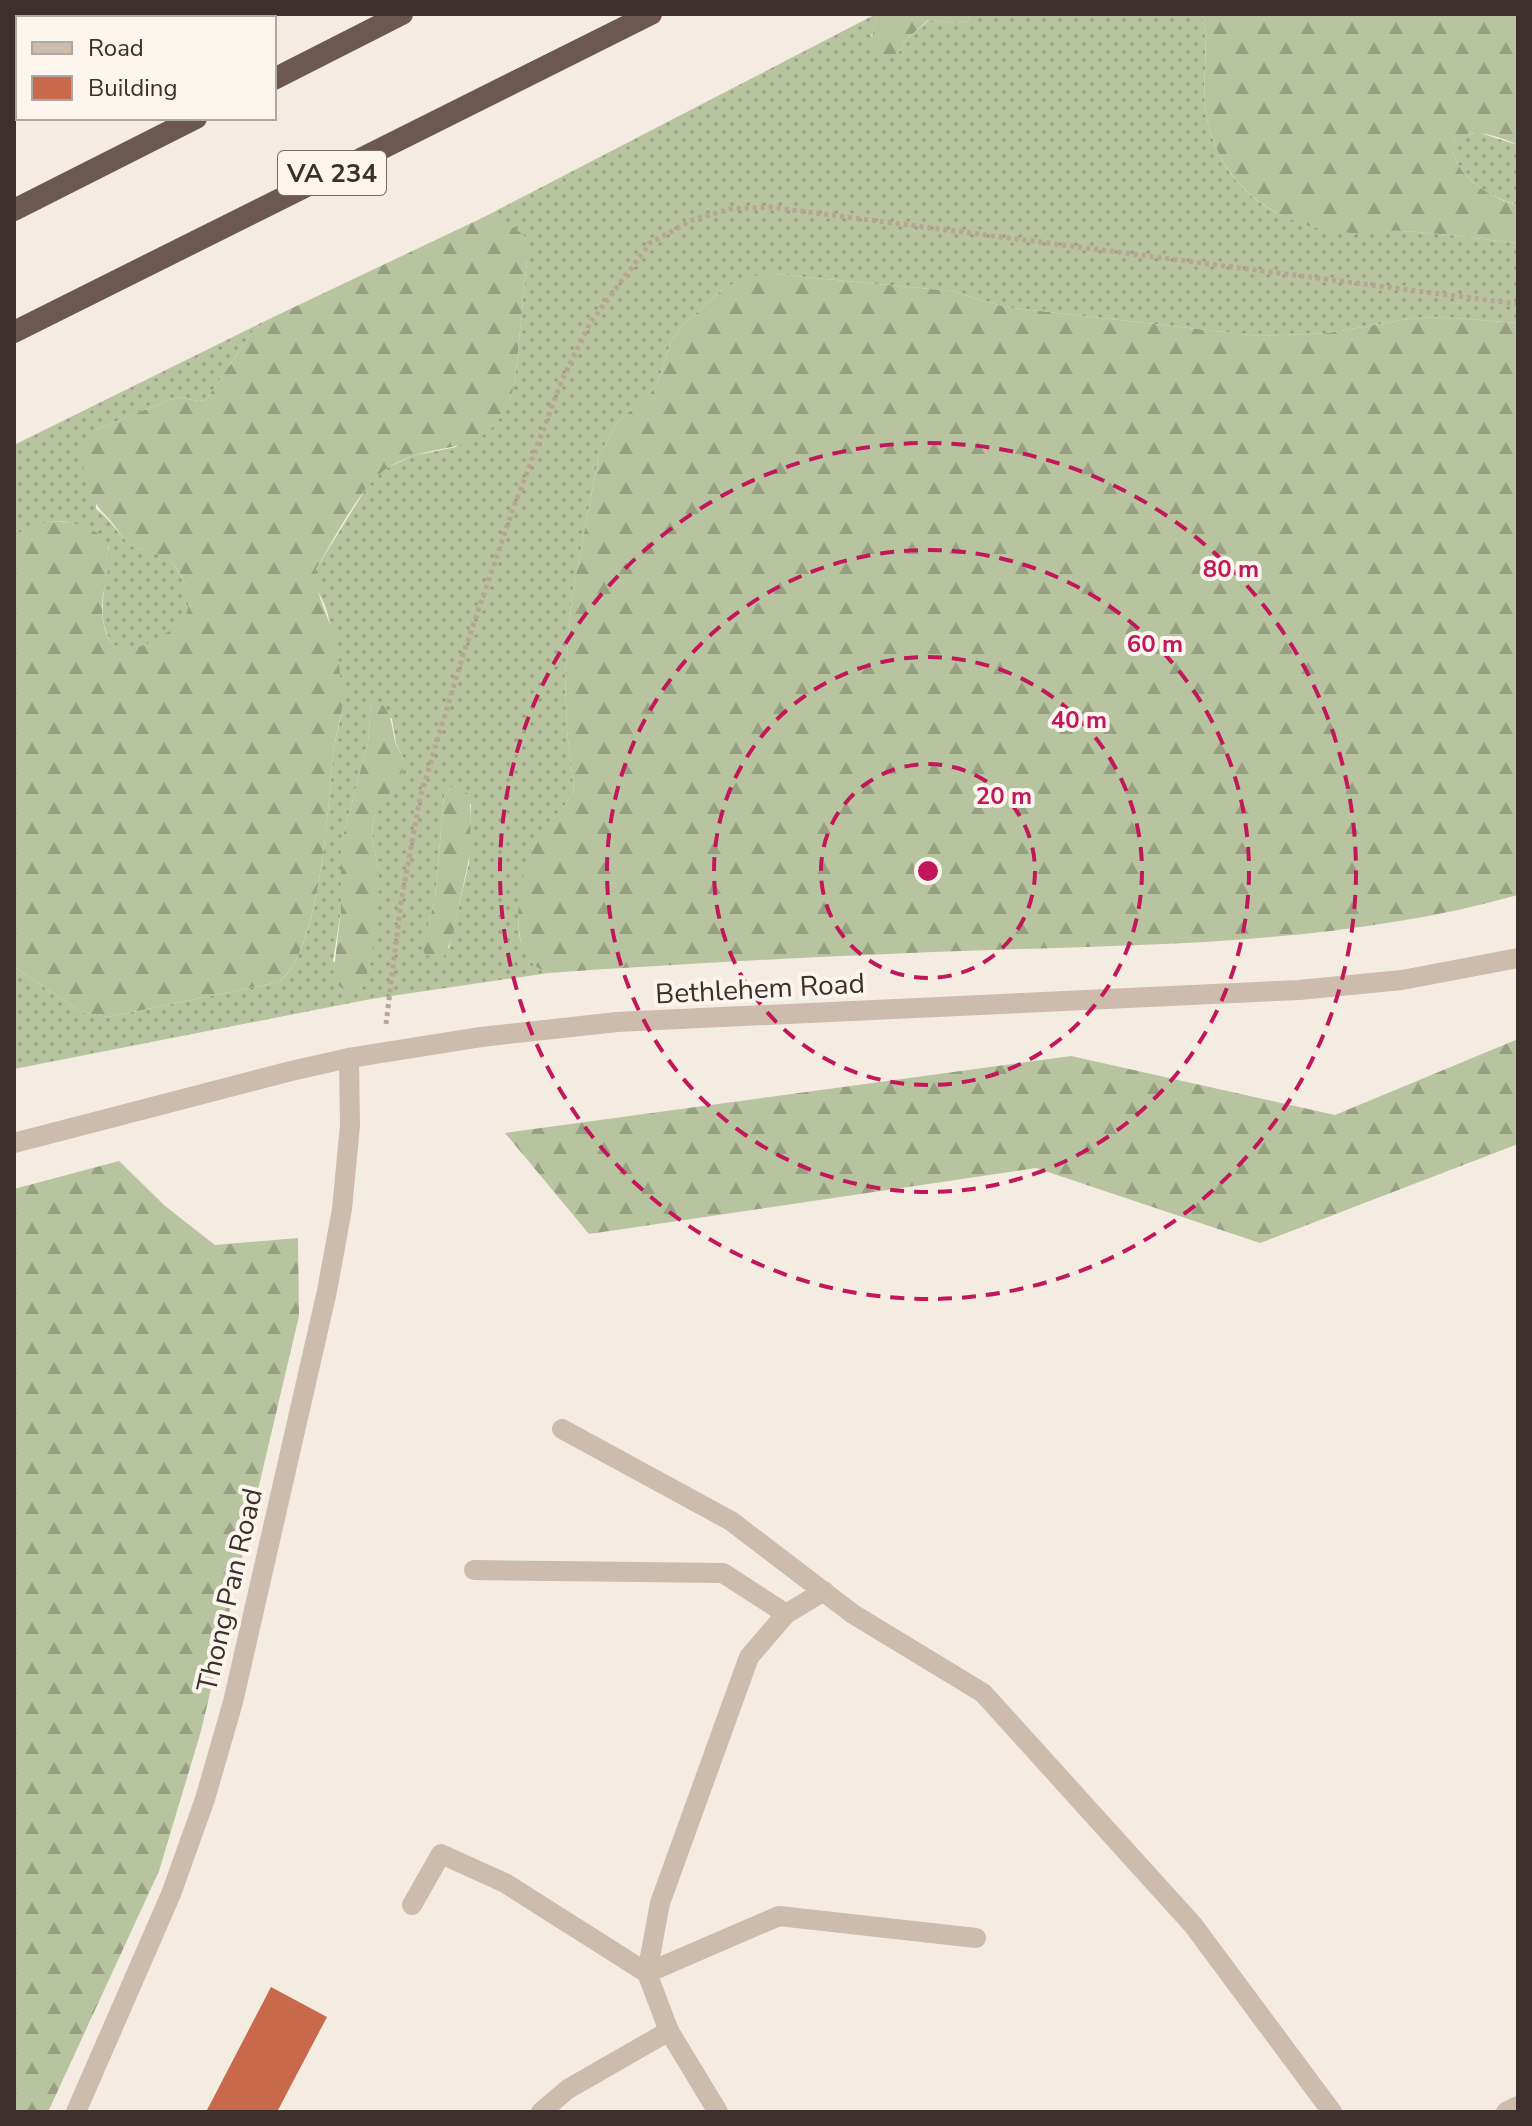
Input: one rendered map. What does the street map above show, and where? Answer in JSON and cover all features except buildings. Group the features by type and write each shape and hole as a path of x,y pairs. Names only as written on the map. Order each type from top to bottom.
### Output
{"highway":[{"path":"276,78 402,14"},
{"name":"VA 234","path":"14,332 651,14"},
{"path":"14,210 192,120"}],"street":[{"name":"Bethlehem Road","path":"14,1143 291,1071 349,1058 481,1037 617,1022 1299,990 1402,980 1518,958"},
{"name":"Thong Pan Road","path":"76,2112 171,1894 205,1799 233,1702 327,1291 342,1209 350,1125 349,1058"},
{"path":"562,1429 731,1521 853,1614 983,1693 1193,1925 1332,2112"},
{"path":"474,1570 723,1573 786,1614"},
{"path":"718,2112 669,2031 647,1973 660,1903 749,1657 786,1614 824,1591"},
{"path":"412,1905 441,1854 505,1883 647,1973"},
{"path":"647,1973 779,1916 976,1938"},
{"path":"541,2112 568,2089 669,2031"},
{"path":"1506,2112 1518,2106"}],"path":[{"path":"383,1053 401,902 420,798 464,652 562,380 590,323 650,243 692,220 730,209 770,207 1518,304"}],"green space":[{"path":"14,14 136,14 16,16 14,98"},
{"path":"876,14 879,14 871,36 901,51 904,42 929,20 956,23 968,21 970,14 1202,14 1208,123 1222,159 1244,189 1274,211 1310,225 1431,233 1518,243 1518,323 1414,318 1328,333 1259,336 1005,307 951,291 773,274 722,290 684,324 671,341 657,384 649,397 618,421 599,455 572,596 565,677 574,790 534,845 525,875 519,917 523,948 537,966 548,973 371,999 14,1069 14,967 81,1012 108,1017 279,982 293,965 305,939 314,907 341,711 334,648 328,615 316,584 316,569 370,482 387,468 412,456 456,447 510,399 515,382 527,239 499,217 484,217","holes":["371,703 392,719 396,743 403,758 379,804 373,827 378,869 376,913 369,967 360,990 333,961 341,910 341,844 368,742","457,786 471,805 469,863 449,948 423,946 435,899 444,796 450,788"]},
{"path":"879,14 970,14 968,21 956,23 928,20 904,42 901,51 888,57 877,55 873,44 873,30"},
{"path":"1202,14 1518,14 1518,145 1477,133 1454,139 1453,151 1463,172 1473,182 1496,197 1518,205 1518,243 1417,232 1328,230 1303,224 1261,203 1228,169 1208,123"},
{"path":"1480,133 1518,145 1518,205 1484,190 1456,162 1454,139 1462,134"},
{"path":"499,216 527,238 515,382 506,409 493,427 478,438 405,459 376,477 357,501 316,569 318,591 336,646 342,705 314,907 305,939 293,964 279,982 108,1017 81,1012 14,967 14,533 61,521 100,535 109,550 102,610 105,629 110,641 118,647 140,647 177,626 187,610 184,581 166,558 127,542 97,506 88,489 83,465 81,449 86,437 95,430 177,397 206,400 253,331 267,320 484,217"},
{"path":"773,274 951,291 1005,307 1259,336 1328,333 1414,318 1518,323 1518,895 1388,923 1189,943 824,957 548,973 532,964 519,933 521,886 534,845 574,790 565,677 572,596 599,455 618,421 649,396 657,384 671,341 684,324 722,290 737,281"},
{"path":"267,320 253,331 206,400 177,397 95,430 96,509 130,544 169,560 182,578 189,596 186,616 176,627 137,648 118,648 106,632 103,620 109,547 87,531 63,521 14,533 14,445"},
{"path":"377,700 389,714 403,759 400,778 374,820 373,839 378,869 376,928 364,985 352,992 343,989 333,978 341,910 341,844 368,742 371,703"},
{"path":"457,786 468,794 471,849 452,938 443,959 437,961 424,953 423,945 435,899 444,796 450,788"},
{"path":"1518,1039 1518,1144 1260,1243 1036,1168 589,1234 505,1133 1071,1056 1335,1115"},
{"path":"119,1161 165,1206 215,1245 298,1238 299,1316 201,1731 159,1871 48,2112 14,2112 14,1189"}]}
